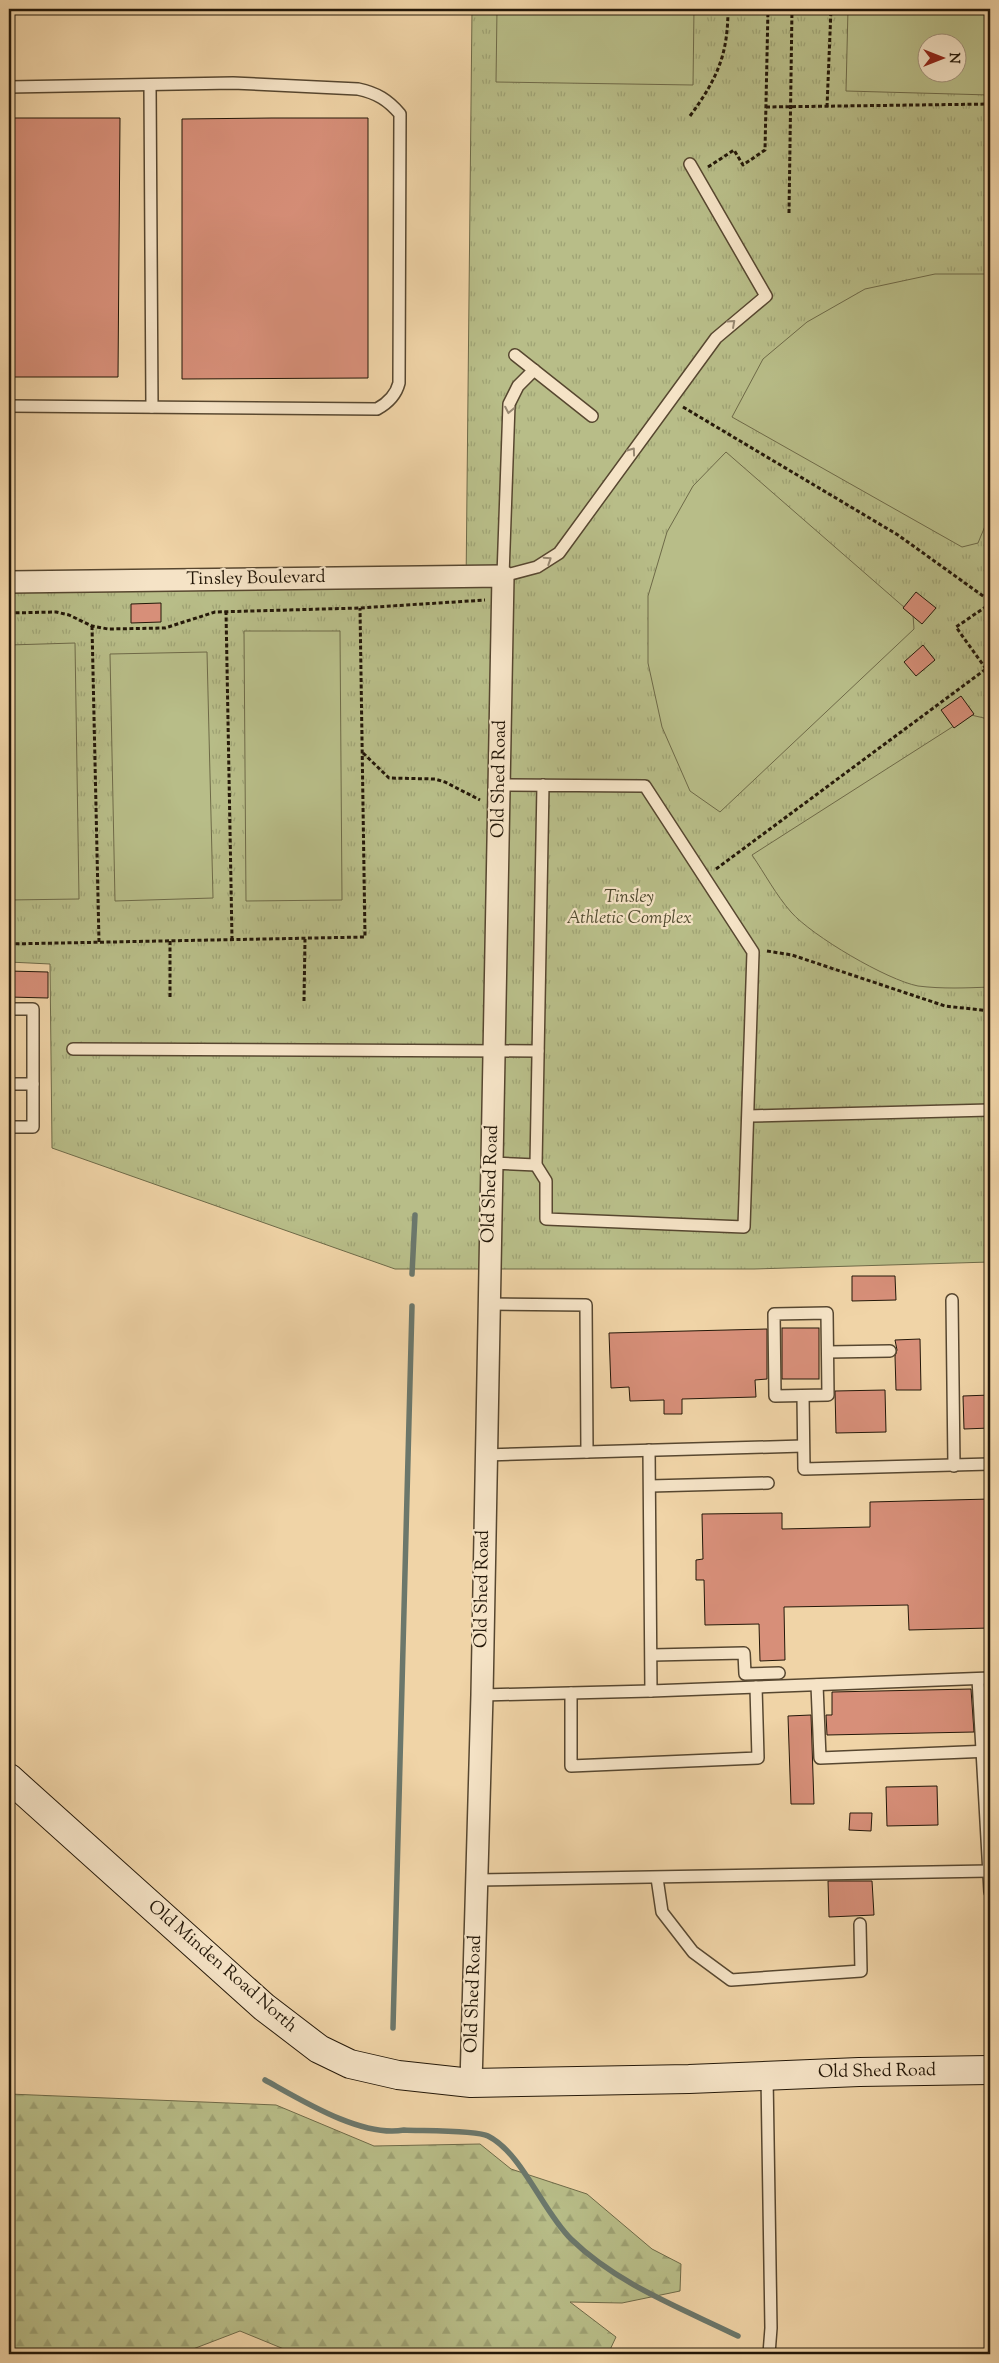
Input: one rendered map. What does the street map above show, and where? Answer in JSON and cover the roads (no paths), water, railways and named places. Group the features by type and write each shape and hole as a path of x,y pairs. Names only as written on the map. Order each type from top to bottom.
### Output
{"street":[{"name":"Tinsley Boulevard","path":"9,582 503,576"},
{"name":"Old Shed Road","path":"503,576 495,1050 485,1455 482,1695 471,2083 990,2070"},
{"name":"Old Minden Road North","path":"9,1778 264,2007 319,2049 350,2064 471,2083"}],"lane":[{"path":"9,87 233,84 358,89 372,92 388,101 400,114 399,383 393,396 385,405 377,409 9,406"},
{"path":"150,85 152,407"},
{"path":"534,370 518,386 509,404 503,576 537,567 559,553 716,338 766,296 690,164"},
{"path":"515,355 592,416"},
{"path":"500,794 543,785 645,786 753,952 744,1227 546,1219 546,1181 536,1164 543,785"},
{"path":"9,1009 33,1009 33,1127 9,1127"},
{"path":"73,1049 538,1051"},
{"path":"9,1084 33,1084"},
{"path":"749,1116 990,1110"},
{"path":"492,1163 536,1164"},
{"path":"952,1300 954,1466"},
{"path":"488,1304 586,1305 587,1452"},
{"path":"827,1313 828,1395 804,1396 775,1396 774,1314 827,1313"},
{"path":"828,1352 890,1351"},
{"path":"804,1396 804,1469 990,1464"},
{"path":"485,1455 804,1446"},
{"path":"649,1450 652,1691"},
{"path":"650,1486 768,1483"},
{"path":"652,1655 744,1653 745,1674 779,1673"},
{"path":"482,1695 984,1679 990,1892"},
{"path":"817,1685 820,1758 986,1751"},
{"path":"571,1693 571,1766 758,1758 756,1687"},
{"path":"477,1880 989,1871"},
{"path":"657,1878 662,1912 693,1952 731,1980 861,1971 860,1924"},
{"path":"767,2076 771,2328 769,2354"}],"waterway":[{"path":"412,1274 415,1215"},
{"path":"393,2028 412,1306"},
{"path":"265,2080 332,2116 370,2128 387,2131 461,2132 488,2136 511,2155 561,2228 589,2255 608,2269 650,2294 738,2336"}],"park label":[{"name":"Tinsley Athletic Complex","path":"629,908"}]}
